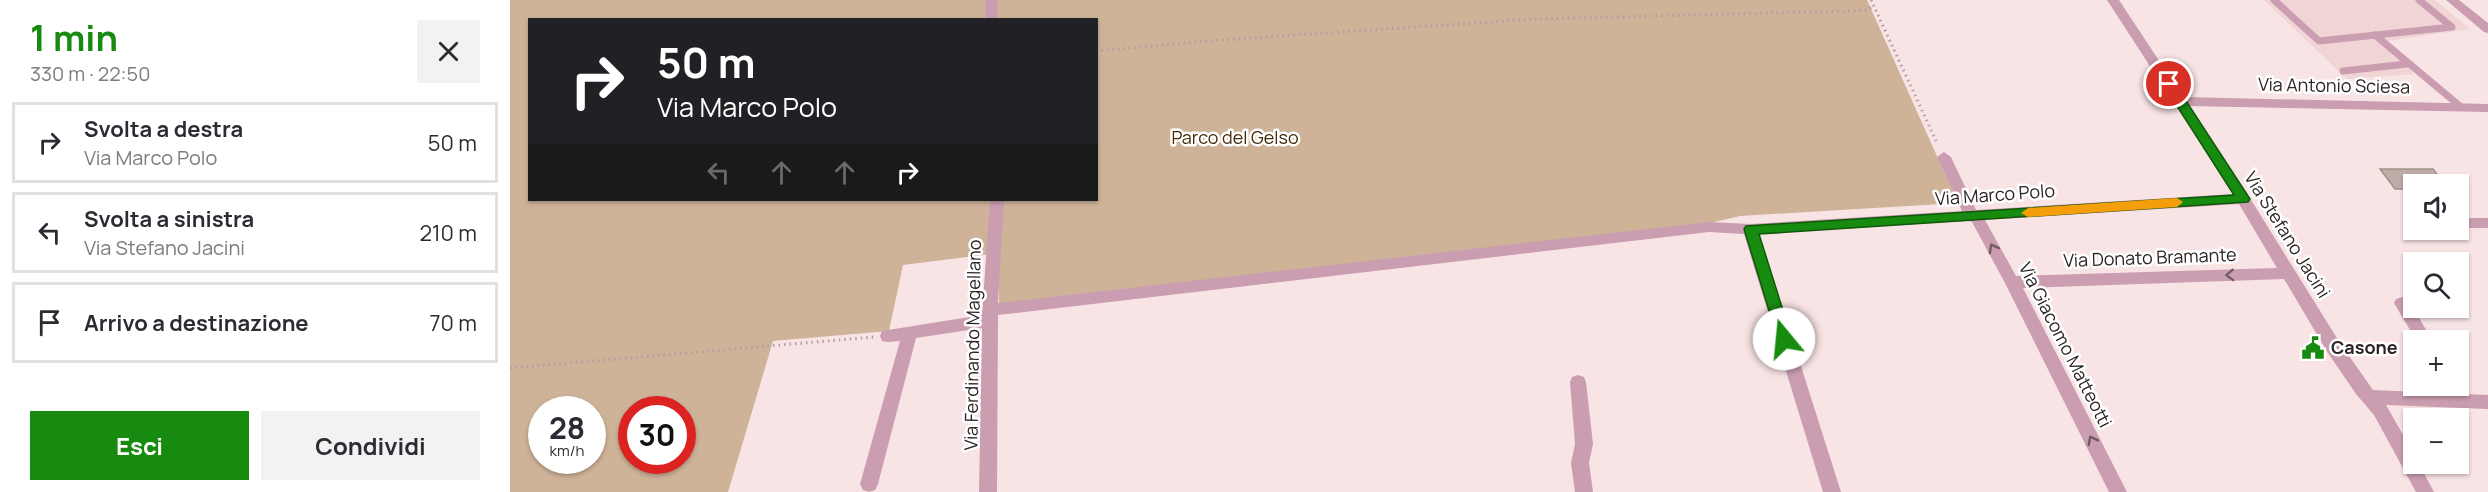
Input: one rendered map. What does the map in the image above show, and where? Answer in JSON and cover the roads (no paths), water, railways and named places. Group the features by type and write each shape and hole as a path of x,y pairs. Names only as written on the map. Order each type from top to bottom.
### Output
{"street":[{"path":"991,0 992,18"},
{"name":"Via Stefano Jacini","path":"2113,0 2243,199 2334,348 2385,418 2425,492"},
{"path":"2452,0 2488,29"},
{"name":"Via Antonio Sciesa","path":"2180,101 2488,108"},
{"name":"Via Giacomo Matteotti","path":"1944,157 1974,217 2012,282 2118,492"},
{"name":"Via Marco Polo","path":"888,336 990,315 1709,227 1750,229 2243,199"},
{"name":"Via Ferdinando Magellano","path":"988,492 990,315 997,201"},
{"path":"2469,223 2488,223"},
{"path":"1750,229 1832,492"},
{"name":"Via Donato Bramante","path":"2012,282 2289,273"},
{"path":"2402,303 2418,330"},
{"path":"869,484 910,332"},
{"path":"1578,382 1584,444 1580,463 1584,492"},
{"path":"2370,397 2403,395"},
{"path":"2467,396 2488,402"}],"lane":[{"path":"2274,0 2319,41 2452,27 2419,0"},
{"path":"2375,35 2461,107"},
{"path":"2343,71 2408,64"}],"place":[{"name":"Casone","path":"2313,348"}],"park label":[{"name":"Parco del Gelso","path":"1235,138"}]}
